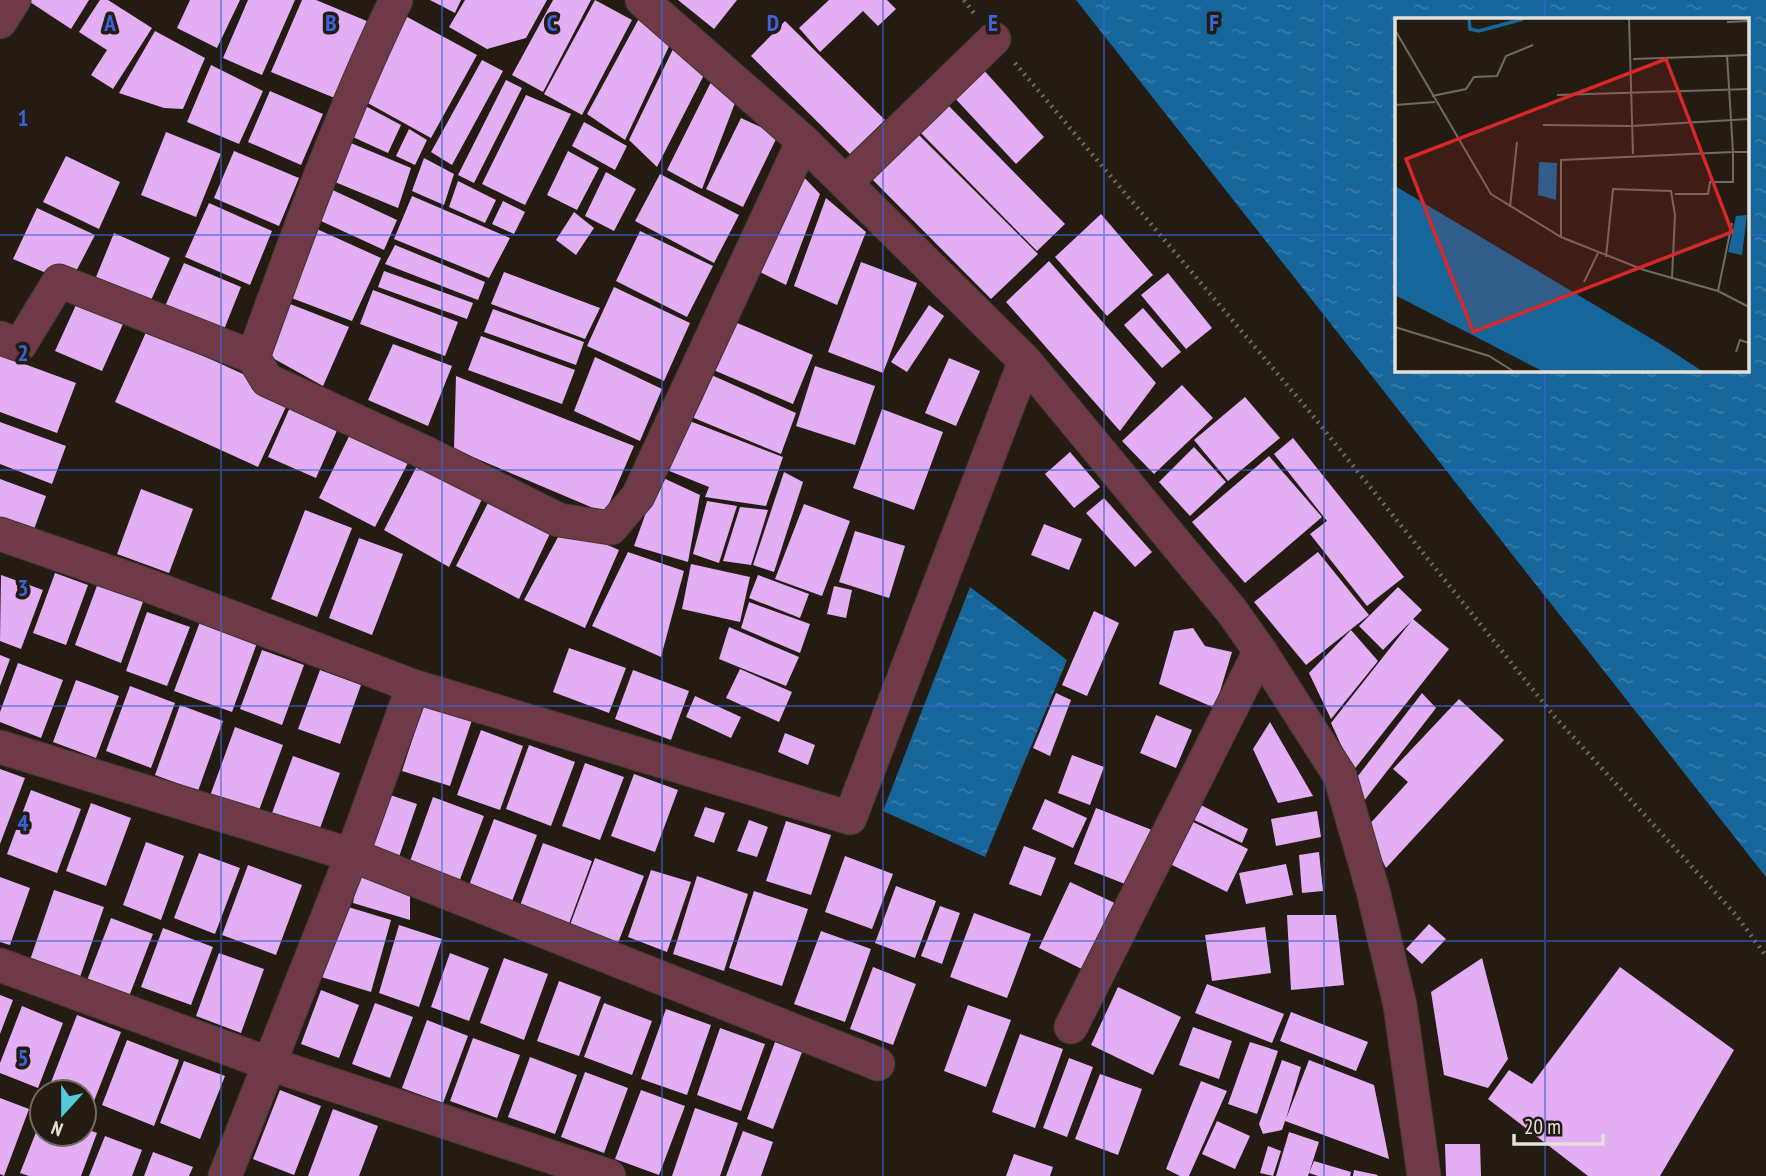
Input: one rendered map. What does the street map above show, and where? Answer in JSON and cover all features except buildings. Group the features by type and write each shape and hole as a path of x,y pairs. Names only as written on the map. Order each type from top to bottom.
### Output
{"street":[{"path":"0,22 14,0"},
{"path":"253,357 352,97 396,0"},
{"path":"642,0 803,141 1025,360 1231,610 1260,651 1340,776 1373,891 1400,1005 1424,1176"},
{"path":"845,183 994,39"},
{"path":"0,338 20,345 59,281 253,357 267,380 425,453 559,520 611,528 638,496 803,141"},
{"path":"0,534 144,584 412,686 850,818 1025,360"},
{"path":"1071,1027 1260,651"},
{"path":"225,1176 352,856 412,686"},
{"path":"0,747 352,856 878,1064"},
{"path":"0,965 270,1064 609,1176"}],"path":[{"path":"964,0 1309,411 1554,716 1736,915 1766,957"}],"water":[{"path":"1076,0 1766,0 1766,877"},
{"path":"970,587 1067,660 985,857 883,811"}]}
